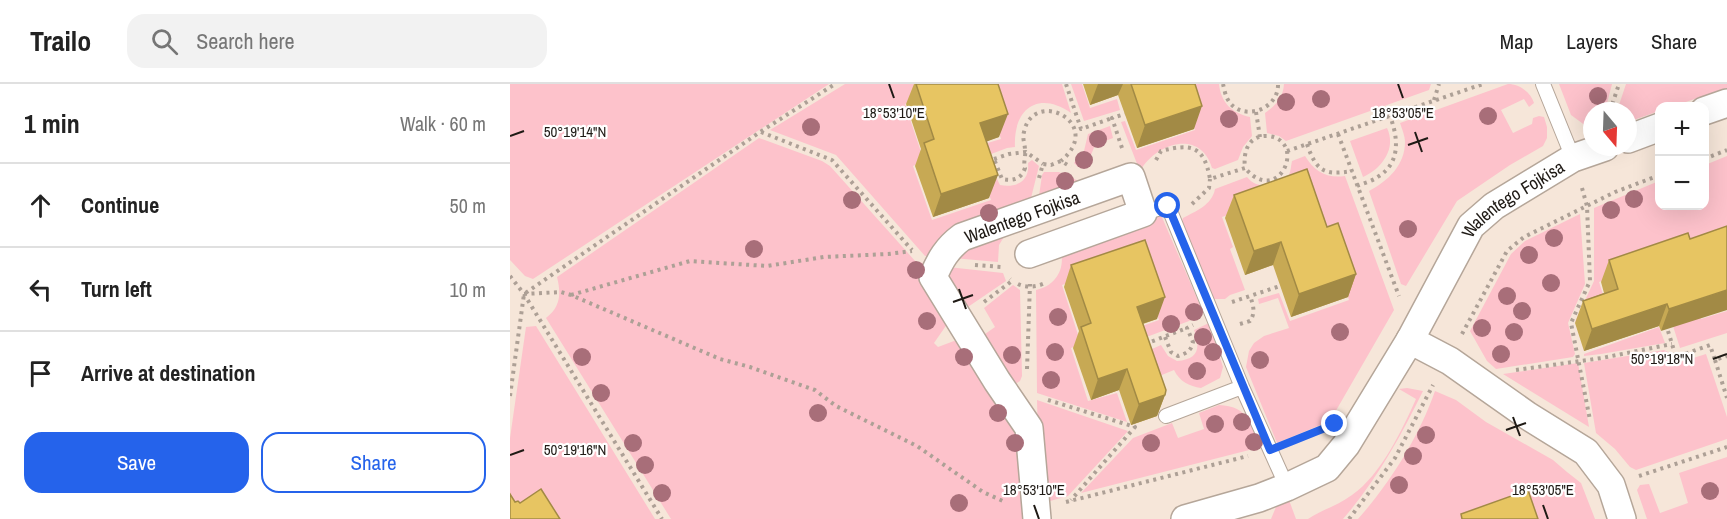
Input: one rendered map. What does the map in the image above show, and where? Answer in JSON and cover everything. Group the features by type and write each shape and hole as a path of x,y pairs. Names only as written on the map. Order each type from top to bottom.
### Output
{"street":[{"path":"1709,109 1727,103"},
{"path":"1637,136 1655,129"},
{"name":"Walentego Fojkisa","path":"1185,519 1287,487 1327,468 1346,445 1410,340 1471,226 1494,206 1573,158 1583,155"},
{"name":"Walentego Fojkisa","path":"940,261 950,246 962,237 1131,177"},
{"path":"1131,177 1143,213"},
{"name":"Walentego Fojkisa","path":"1029,254 1143,213"},
{"path":"940,261 933,277 958,320 1020,400 1029,428 1036,515"},
{"path":"1410,340 1450,361 1528,416 1586,452 1611,485 1622,519"}],"lane":[{"path":"1543,84 1573,158"},
{"path":"1143,213 1168,206 1242,387 1287,487"},
{"path":"1166,416 1242,387"}],"path":[{"path":"510,396 524,294 834,84"},
{"path":"1066,84 1081,129"},
{"path":"1223,84 1227,99 1238,110 1256,112 1269,105 1278,84"},
{"path":"1434,100 1439,84"},
{"path":"1287,151 1483,84"},
{"path":"1613,102 1618,84"},
{"path":"994,159 1002,179 1015,180 1024,173 1026,152 1023,134 1027,122 1034,115 1048,110 1061,113 1073,125 1076,138"},
{"path":"1256,112 1260,136"},
{"path":"1061,160 1070,153 1081,129 1125,114"},
{"path":"1357,186 1380,176 1392,163 1397,145 1390,116"},
{"path":"1112,118 1119,138"},
{"path":"760,132 832,160 922,259 1003,268 1029,254"},
{"path":"1338,134 1402,305"},
{"path":"1260,136 1270,136 1279,140 1287,151 1288,160 1283,173 1269,181 1254,178 1245,168 1245,149 1251,141 1260,136"},
{"path":"1306,144 1313,162 1321,169 1329,173 1352,171"},
{"path":"1131,177 1148,172 1161,151 1178,147 1191,147 1207,160 1210,179 1245,168"},
{"path":"1709,157 1727,150"},
{"path":"986,162 1009,154 1026,152 1043,164"},
{"path":"1573,158 1587,206 1590,281 1571,323 1590,425"},
{"path":"1349,519 1395,458 1433,385 1450,361 1467,324 1507,251 1524,237 1615,192 1655,177"},
{"path":"571,295 690,261 767,266 824,256 888,254 912,250"},
{"path":"510,276 524,294 662,519"},
{"path":"958,320 1012,281 1008,278"},
{"path":"1041,285 1033,285 1020,400 1135,427 1071,500"},
{"path":"1234,301 1280,286"},
{"path":"524,294 561,292 571,295 720,359 814,390 836,406 917,446 983,492 1036,515 1071,500 1270,450 1324,429"},
{"path":"1136,347 1187,328 1224,309 1228,318 1234,323 1243,324 1250,321 1255,309 1250,296"},
{"path":"1165,337 1171,352 1178,356 1186,354 1191,350 1193,342 1187,328"},
{"path":"1668,332 1676,357 1710,345 1727,398"},
{"path":"1515,370 1602,358 1672,344"},
{"path":"1715,360 1727,356"},
{"path":"1631,479 1727,447"}],"shaded area":[{"path":"510,84 829,84 533,279 525,276 510,260"},
{"path":"845,84 962,84 905,104 924,161 913,166 932,220 991,200 981,171 991,167 1000,185 1017,184 1025,179 1028,163 1032,160 1039,166 1029,206 937,255 925,256 836,155 770,130"},
{"path":"983,84 1062,84 1071,113 1048,103 1030,107 1018,122 1015,147 978,159 974,147 1001,139"},
{"path":"1071,84 1082,84 1090,108 1117,99 1120,110 1084,121"},
{"path":"1180,84 1219,84 1225,102 1238,113 1250,117 1252,136 1243,147 1238,160 1215,169 1199,148 1190,144 1179,144 1159,152 1139,169 1121,122 1125,121 1136,150 1195,130"},
{"path":"1284,84 1431,84 1429,90 1286,141 1279,136 1267,133 1265,113 1278,101"},
{"path":"1508,84 1524,89 1534,103 1529,107 1524,99 1501,110 1513,133 1532,124 1533,118 1544,117 1547,138 1543,146 1457,201 1406,286 1401,284 1369,191 1389,177 1399,165 1405,140 1400,123"},
{"path":"1559,84 1612,84 1607,102 1583,102 1583,124 1571,115"},
{"path":"1626,84 1727,84 1727,88 1686,102 1655,102 1655,112 1637,119 1637,102 1620,102"},
{"path":"1110,126 1113,138 1095,145 1091,155 1078,167 1074,163 1084,151 1088,134"},
{"path":"1387,128 1390,136 1389,151 1376,169 1363,177 1350,141"},
{"path":"759,138 830,166 916,262 932,264 950,320 934,343 938,347 954,341 960,343 1020,434 1025,519 671,519 546,318 555,309 559,299 557,277"},
{"path":"1305,156 1322,173 1338,177 1345,176 1394,310 1330,421 1277,443 1246,367 1249,351 1254,343 1264,336 1289,328 1278,298 1259,304 1258,299 1279,293 1290,321 1349,300 1331,245 1299,190 1222,217 1233,247 1230,249 1245,290 1225,299 1214,299 1182,221 1183,218 1207,203 1215,189 1247,177 1262,186 1280,183 1289,175 1292,161"},
{"path":"1727,156 1727,243 1680,253 1599,282 1608,310 1575,322 1594,281 1594,208 1655,183 1655,210 1709,210 1709,163"},
{"path":"1044,172 1059,172 1083,183 1038,203"},
{"path":"1580,214 1585,284 1568,323 1575,354 1573,357 1496,369 1487,361 1470,331 1511,254 1525,241"},
{"path":"1161,215 1203,312 1189,321 1136,341 1131,330 1159,320 1138,260 1062,285 1081,344 1071,348 1088,401 1117,393 1127,422 1037,393 1036,290 1048,285 1057,276 1062,259 1061,252"},
{"path":"1007,232 999,245 998,262 953,258 956,252"},
{"path":"948,267 1003,273 1006,281 962,311 944,280"},
{"path":"1013,285 1020,290 1022,376 1015,384 978,339 995,327 984,308"},
{"path":"1727,311 1727,333 1680,348 1672,323 1699,313 1701,319"},
{"path":"1209,323 1223,367 1220,378 1201,388 1185,383 1174,370 1152,379 1143,353 1161,345 1168,356 1177,361 1190,358 1197,348 1194,330"},
{"path":"536,326 655,519 510,519 510,438 526,327"},
{"path":"1659,327 1665,343 1584,356 1584,354"},
{"path":"1664,350 1670,353 1674,364 1706,354 1727,417 1727,439 1636,470 1630,467 1615,449 1596,433 1584,363"},
{"path":"1578,363 1589,427 1503,374"},
{"path":"1399,389 1423,391 1387,458 1355,504 1343,519 1308,519 1352,495 1372,476 1397,438 1416,399"},
{"path":"1435,391 1456,400 1486,422 1553,460 1581,483 1595,519 1358,519 1403,459 1421,425"},
{"path":"1037,400 1128,431 1068,496 1043,503 1039,483"},
{"path":"1219,405 1236,409 1247,418 1261,447 1081,493 1133,438 1172,423 1178,438 1204,429 1199,413"},
{"path":"1727,457 1727,519 1647,519 1637,490 1640,485 1649,484 1660,513 1688,503 1679,473"},
{"path":"1289,500 1296,519 1271,519 1276,507"}],"building":[{"path":"916,84 998,84 1008,114 980,123 998,175 941,194 924,143 934,139"},
{"path":"1131,84 1195,84 1202,106 1145,125"},
{"path":"1307,169 1327,227 1338,223 1356,274 1299,294 1281,242 1254,251 1234,195"},
{"path":"1727,226 1727,290 1669,309 1667,304 1592,329 1583,301 1618,289 1609,260 1688,233 1690,239"},
{"path":"1145,240 1165,297 1137,307 1166,390 1165,395 1139,404 1127,369 1098,379 1081,327 1091,323 1071,265"},
{"path":"541,489 560,519 510,519 510,494 515,502 520,503"},
{"path":"1528,490 1538,519 1462,519 1461,514"}],"route":[{"path":"1168,206 1270,450 1335,424"}]}
